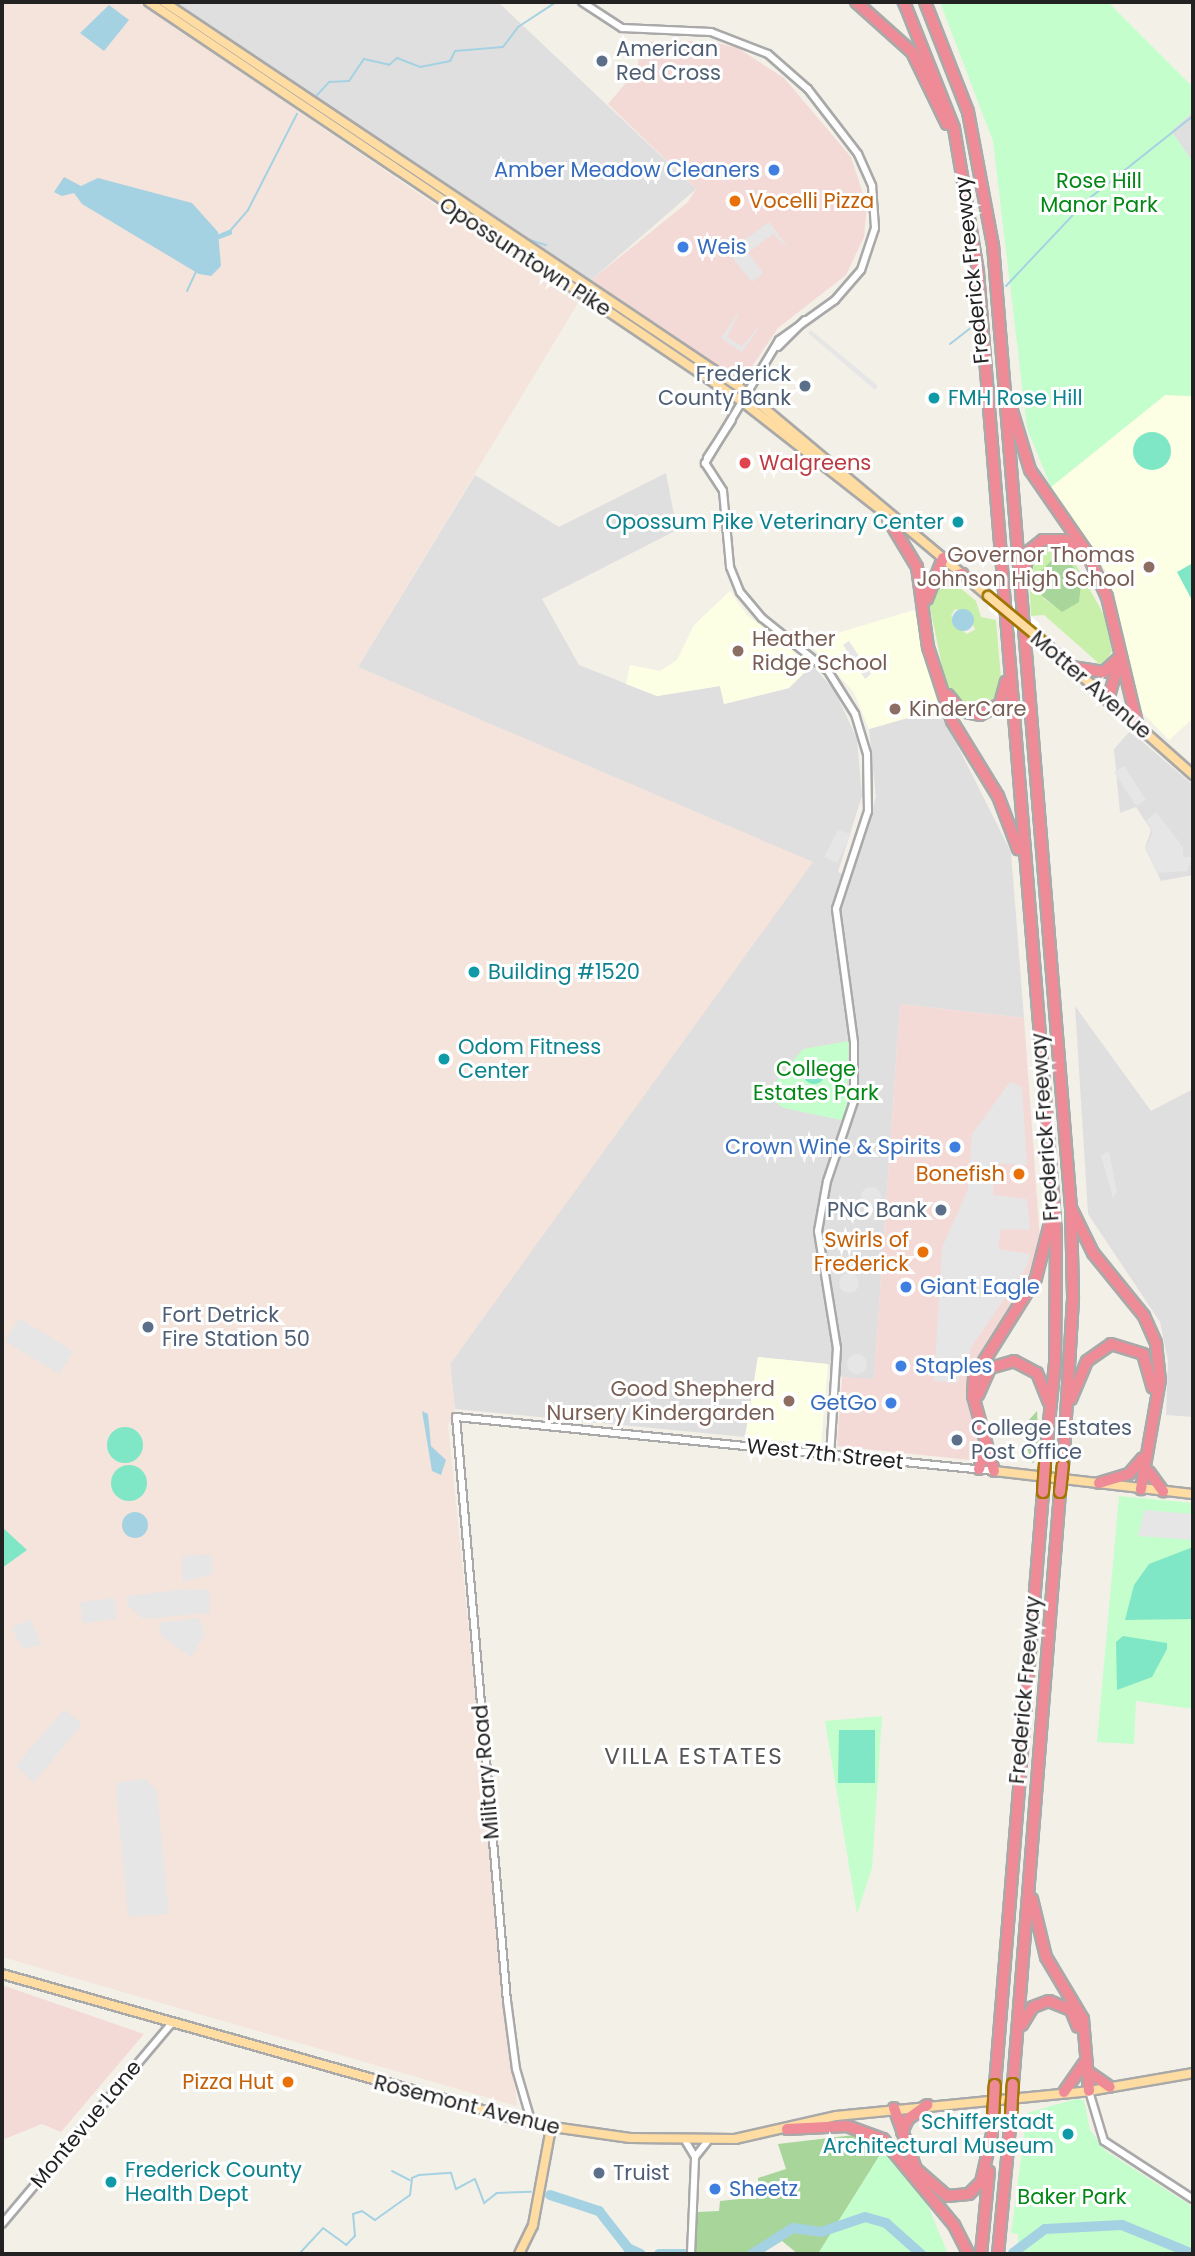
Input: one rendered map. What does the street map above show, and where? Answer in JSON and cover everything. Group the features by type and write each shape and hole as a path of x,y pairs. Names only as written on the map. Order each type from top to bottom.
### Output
{"highway":[{"path":"856,2 919,62 963,163"},
{"path":"904,2 943,91 963,163"},
{"name":"Frederick Freeway","path":"926,4 959,83 983,177 1003,383 1071,1208 1067,1412 998,2254"},
{"name":"Frederick Freeway","path":"963,163 1008,650 1051,1179 1057,1296 1051,1411 981,2254"},
{"path":"1003,383 1030,470 1102,583 1138,727"},
{"path":"892,519 913,554 925,586 934,647 957,707 981,715 1000,704 1008,650"},
{"path":"1021,603 1032,547 1049,538 1071,542 1100,596 1119,658 1108,700"},
{"path":"940,562 925,586 936,676 952,721 1008,817 1025,880"},
{"path":"925,586 962,574"},
{"path":"1072,667 1104,672 1119,658"},
{"path":"1108,700 1126,675"},
{"path":"994,1471 988,1441 973,1396 974,1377 1040,1269 1051,1179"},
{"path":"1071,1208 1093,1253 1144,1316 1156,1343 1160,1380 1149,1472 1141,1489"},
{"path":"1067,1412 1091,1356 1111,1344 1132,1347 1147,1359 1154,1380 1141,1489"},
{"path":"994,1471 998,1452 978,1395 987,1371 1006,1361 1028,1364 1042,1379 1051,1411"},
{"path":"979,1469 988,1441"},
{"path":"1099,1483 1129,1474 1143,1458"},
{"path":"1149,1472 1163,1491"},
{"path":"1028,1885 1046,1957 1080,2011 1090,2073 1090,2091"},
{"path":"1017,2042 1032,2007 1061,2003 1077,2022 1090,2091"},
{"path":"1064,2092 1084,2063"},
{"path":"1090,2073 1110,2087"},
{"path":"901,2136 908,2119 927,2105"},
{"path":"894,2108 901,2136 926,2181 961,2197 981,2182 992,2134"},
{"path":"894,2108 897,2142 908,2168 968,2254"},
{"path":"787,2129 865,2129 908,2168"}],"main road":[{"name":"Opossumtown Pike","path":"164,2 745,398 940,562 962,574 988,596"},
{"name":"Opossumtown Pike","path":"149,3 745,398"},
{"name":"Motter Avenue","path":"988,596 1193,775"},
{"name":"West 7th Street","path":"994,1471 1193,1494"},
{"name":"Rosemont Avenue","path":"2,1974 532,2124 686,2142 707,2142 787,2129 894,2108 1090,2091 1193,2073"},
{"path":"519,2254 533,2225 551,2128"}],"street":[{"path":"582,2 622,28 711,32 759,48 802,83 855,149 874,194 870,247 846,289 806,319 777,348 705,463 723,492 728,554 740,592 762,618 828,671 855,714 867,754 867,811 836,909 855,1043 854,1101 827,1181 818,1231 837,1348 830,1455"},
{"name":"West 7th Street","path":"456,1418 994,1471"},
{"name":"Military Road","path":"456,1418 507,2001 516,2069 532,2124"},
{"name":"Montevue Lane","path":"2,2224 171,2024"},
{"path":"1090,2091 1095,2124 1108,2145 1193,2199"},
{"path":"686,2142 695,2157 691,2251"},
{"path":"695,2157 707,2142"}],"shaded area":[{"path":"2,2 139,2 578,303 358,667 813,862 450,1364 455,1411 448,1425 517,2106 2,1957"},
{"path":"176,2 498,2 696,189 590,281"},
{"path":"709,41 738,48 784,78 851,157 867,206 864,237 846,275 778,328 745,377 737,379 590,281 688,202 696,189 608,104 637,70 641,42"},
{"path":"1193,112 1193,162 1171,131"},
{"path":"769,222 789,249 773,234 748,253 763,273 752,282 728,252"},
{"path":"741,309 727,337 742,346 763,322 742,352 721,338"},
{"path":"811,330 878,386 875,390 808,333"},
{"name":"Governor Thomas Johnson High School","path":"1165,395 1193,396 1193,718 1169,740 1136,706 1108,574 1051,487"},
{"path":"666,473 677,530 542,599 579,665 657,696 720,686 724,704 789,688 812,665 835,691 857,739 862,796 838,872 850,878 876,797 869,729 939,709 1011,852 1024,1018 900,1004 874,1380 842,1377 828,1364 758,1357 745,1437 455,1409 450,1364 516,1272 692,813 358,667 475,475 559,527"},
{"name":"Heather Ridge School","path":"730,591 747,615 812,665 789,688 724,704 720,686 657,696 626,684 630,665 660,671 677,660 694,625"},
{"path":"914,610 939,709 869,729 853,691 808,642"},
{"path":"849,641 871,674 865,679 843,645"},
{"path":"1130,731 1193,785 1193,875 1161,881 1145,848 1151,830 1136,807 1120,813 1114,749"},
{"path":"1124,766 1146,800 1136,806 1114,772"},
{"path":"1156,812 1183,847 1183,857 1193,857 1187,871 1157,873 1146,848 1153,832 1146,821"},
{"path":"838,830 851,834 837,863 824,857"},
{"path":"900,1004 1024,1018 1041,1253 970,1373 967,1400 984,1449 979,1461 837,1446 842,1377 874,1379"},
{"path":"1075,1006 1151,1111 1193,1089 1193,1417 1166,1415 1168,1361 1160,1322 1088,1214"},
{"path":"1010,1082 1022,1087 1027,1165 994,1163 993,1195 1027,1199 1030,1230 1001,1229 998,1249 1030,1254 1028,1264 972,1346 957,1383 934,1381 942,1248 968,1189 972,1134"},
{"path":"1109,1151 1117,1192 1113,1198 1101,1156"},
{"path":"867,1187 875,1187 881,1197 875,1207 867,1207 861,1201 861,1193"},
{"path":"845,1273 853,1273 859,1283 853,1293 845,1293 839,1287 839,1279"},
{"path":"19,1318 73,1351 59,1374 5,1341"},
{"path":"857,1354 864,1357 867,1364 864,1371 857,1374 850,1371 847,1364 850,1357"},
{"name":"Good Shepherd Nursery Kindergarden","path":"758,1357 828,1364 821,1445 745,1437"},
{"path":"1144,1510 1193,1514 1193,1540 1138,1536"},
{"path":"211,1554 213,1574 183,1582 182,1556"},
{"path":"188,1589 209,1590 210,1613 143,1619 128,1606 127,1596"},
{"path":"115,1598 117,1619 82,1623 80,1602"},
{"path":"199,1618 205,1634 191,1657 158,1633 161,1622"},
{"path":"30,1619 42,1645 23,1649 12,1628"},
{"path":"64,1709 82,1724 34,1782 16,1766"},
{"path":"145,1779 157,1790 169,1914 128,1917 116,1789 119,1782"},
{"path":"2,1985 144,2034 61,2132 42,2124 2,2140"}],"green space":[{"name":"Rose Hill Manor Park","path":"940,2 1108,2 1193,87 1193,112 1171,131 1193,162 1193,396 1165,395 1051,487 1027,428 993,141"},
{"path":"1152,432 1165,438 1171,451 1165,464 1152,470 1139,464 1133,451 1139,438"},
{"path":"1064,543 1104,615 1112,651 1103,667 1044,615 1031,616 1028,561 1036,546","holes":["1068,560 1082,578 1079,601 1062,611 1043,598"]},
{"path":"1052,560 1068,560 1082,578 1079,602 1062,612 1042,596 1040,572"},
{"path":"1193,563 1193,602 1177,572"},
{"path":"952,581 976,601 981,617 996,620 1002,690 989,710 969,712 952,698 945,680 929,603 935,585","holes":["955,609 969,613 975,630 966,634 951,616"]},
{"name":"College Estates Park","path":"849,1041 846,1121 784,1108 765,1095 803,1049"},
{"path":"810,1062 818,1062 825,1069 825,1077 818,1084 810,1084 803,1077 803,1069"},
{"path":"1037,1411 1039,1447 1033,1464 1020,1430"},
{"path":"125,1427 138,1432 143,1445 138,1458 125,1463 112,1458 107,1445 112,1432"},
{"path":"129,1465 142,1470 147,1483 142,1496 129,1501 116,1496 111,1483 116,1470"},
{"path":"1119,1496 1193,1503 1193,1709 1136,1701 1134,1744 1097,1742"},
{"path":"2,1527 27,1550 2,1568"},
{"path":"1193,1547 1193,1619 1125,1620 1134,1585 1149,1564"},
{"path":"1123,1636 1167,1643 1167,1649 1152,1677 1117,1690 1116,1642"},
{"path":"882,1716 872,1868 857,1914 825,1721"},
{"path":"839,1730 875,1730 875,1783 838,1783"},
{"name":"Baker Park","path":"1075,2099 1084,2100 1090,2130 1106,2151 1193,2207 1193,2254 1018,2254 1018,2234 1011,2233 1027,2113"},
{"path":"854,2135 883,2150 818,2254 798,2254 782,2241 760,2254 691,2254 697,2212 719,2211 720,2201 759,2197 758,2178 786,2169 778,2144"},
{"path":"883,2150 921,2189 948,2254 818,2254"}],"water":[{"path":"109,5 129,20 104,51 80,33"},
{"path":"64,177 81,186 98,178 192,203 218,232 221,266 211,276 199,274 82,204 74,193 62,196 54,192"},
{"path":"963,609 971,612 974,620 971,628 963,631 955,628 952,620 955,612"},
{"path":"422,1411 428,1414 431,1446 446,1460 441,1475 432,1471"},
{"path":"135,1512 144,1516 148,1525 144,1534 135,1538 126,1534 122,1525 126,1516"}],"pier":[{"path":"987,579 1039,623 1041,654 989,610"}],"waterway":[{"path":"317,95 329,82 349,81 364,59 389,65 397,58 420,67 450,61 455,51 503,47 518,27 556,2"},
{"path":"656,2 679,2"},
{"path":"896,2 902,14"},
{"path":"229,232 248,210 297,114"},
{"path":"1006,286 1086,201 1193,116"},
{"path":"219,236 229,232"},
{"path":"524,238 546,245"},
{"path":"187,291 196,272"},
{"path":"950,344 974,325"},
{"path":"392,2171 410,2180"},
{"path":"299,2254 323,2228 346,2245 355,2236 353,2214 362,2211 375,2220 410,2195 412,2178 419,2175 451,2173 456,2189 475,2179 484,2203 497,2193 531,2192"},
{"path":"550,2195 599,2211 628,2248 641,2254"},
{"path":"752,2254 793,2228 821,2232 865,2217 886,2223 921,2254"},
{"path":"1013,2253 1045,2229 1122,2225 1193,2254"},
{"path":"659,2254 686,2254"}],"place":[{"name":"American Red Cross","path":"602,61"},
{"name":"Amber Meadow Cleaners","path":"774,170"},
{"name":"Vocelli Pizza","path":"735,201"},
{"name":"Weis","path":"683,247"},
{"name":"Frederick County Bank","path":"805,386"},
{"name":"FMH Rose Hill","path":"934,398"},
{"name":"Walgreens","path":"745,463"},
{"name":"Opossum Pike Veterinary Center","path":"958,522"},
{"name":"Governor Thomas Johnson High School","path":"1149,567"},
{"name":"Heather Ridge School","path":"738,651"},
{"name":"KinderCare","path":"895,709"},
{"name":"Building #1520","path":"474,972"},
{"name":"Odom Fitness Center","path":"444,1059"},
{"name":"Crown Wine & Spirits","path":"955,1147"},
{"name":"Bonefish","path":"1019,1174"},
{"name":"PNC Bank","path":"941,1210"},
{"name":"Swirls of Frederick","path":"923,1252"},
{"name":"Giant Eagle","path":"906,1287"},
{"name":"Fort Detrick Fire Station 50","path":"148,1327"},
{"name":"Staples","path":"901,1366"},
{"name":"Good Shepherd Nursery Kindergarden","path":"789,1401"},
{"name":"GetGo","path":"891,1403"},
{"name":"College Estates Post Office","path":"957,1440"},
{"name":"Pizza Hut","path":"288,2082"},
{"name":"Schifferstadt Architectural Museum","path":"1068,2134"},
{"name":"Truist","path":"599,2173"},
{"name":"Frederick County Health Dept","path":"111,2182"},
{"name":"Sheetz","path":"715,2189"}],"district":[{"name":"VILLA ESTATES","path":"694,1756"}]}
